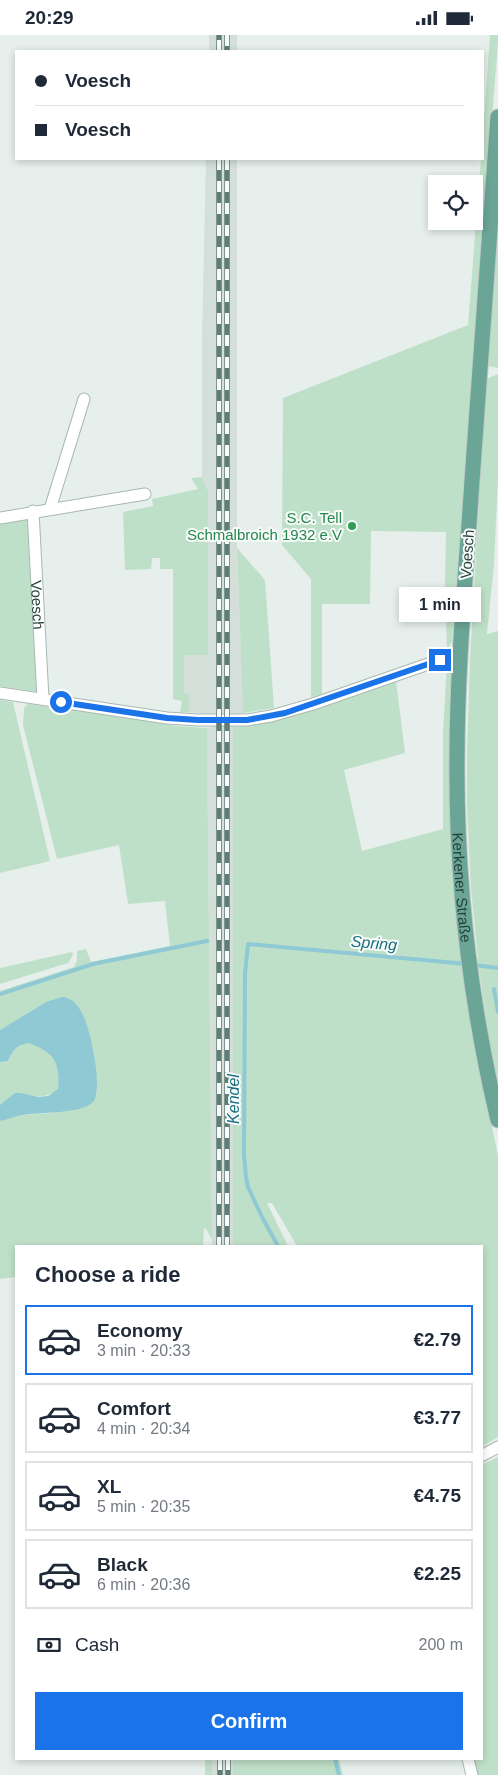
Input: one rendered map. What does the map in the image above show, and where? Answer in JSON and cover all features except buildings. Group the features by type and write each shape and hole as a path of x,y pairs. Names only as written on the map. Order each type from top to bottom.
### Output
{"main road":[{"name":"Voesch","path":"460,653 498,117"},
{"name":"Kerkener Straße","path":"460,653 457,761 458,830 472,976 484,1051 498,1120"}],"street":[{"path":"50,509 84,399"},
{"path":"0,518 33,511 145,494"},
{"name":"Voesch","path":"33,511 43,699"},
{"path":"0,693 167,718 247,720 304,707 460,653"},
{"path":"483,1455 498,1447"},
{"path":"468,1760 472,1775"}],"shaded area":[{"path":"209,35 237,35 237,50 209,50"},
{"path":"206,160 237,160 237,548 243,713 233,714 233,1245 212,1245 207,728 212,727 212,714 189,712 190,694 184,694 184,655 208,655 208,491 202,477 202,337"},
{"path":"212,1760 233,1760 233,1775 212,1775"}],"green space":[{"path":"490,35 498,35 452,642 447,649 446,532 371,531 370,604 322,604 322,694 311,697 311,579 282,545 283,398 468,325 475,230 483,230 483,175 480,175 481,160 484,160 484,119"},
{"path":"498,231 498,368 488,366"},
{"path":"498,374 498,479 494,564 487,634 498,631 498,1084 491,1052 479,970 464,968 477,1054 498,1156 498,1437 483,1446 483,1245 296,1245 272,1203 267,1203 288,1245 233,1245 233,727 260,724 396,681 405,753 344,770 362,851 443,829 443,732 447,664 454,669 462,957 478,959 471,889 467,808 467,754 470,659 486,379"},
{"path":"202,477 208,491 208,655 184,655 184,694 190,694 189,712 180,712 182,701 173,699 173,569 160,569 160,558 152,558 151,569 125,570 123,512 153,506 152,499 198,489 191,478"},
{"path":"30,517 39,692 0,686 0,522"},
{"path":"237,548 265,580 274,708 243,713"},
{"path":"0,700 13,702 50,861 0,873"},
{"path":"28,704 116,715 176,726 207,728 212,1239 204,1228 203,1245 15,1245 15,1277 0,1279 0,1121 20,1115 51,1113 97,1094 97,1080 87,1027 46,1002 0,1030 0,991 74,967 77,960 77,951 86,949 91,962 170,946 165,901 128,904 119,845 57,859 23,725 24,708"},
{"path":"72,952 73,955 68,963 0,984 0,968"},
{"path":"24,1043 36,1045 51,1056 58,1067 59,1089 40,1096 21,1093 0,1105 0,1062 8,1061 12,1052"},
{"path":"498,1457 498,1775 478,1775 473,1760 483,1760 483,1464"},
{"path":"205,1760 212,1760 212,1775 205,1775"},
{"path":"233,1760 339,1760 343,1775 233,1775"}],"water":[{"path":"62,997 71,1000 78,1007 89,1031 95,1058 97,1085 93,1102 80,1109 22,1115 0,1121 0,1105 15,1093 39,1097 48,1096 58,1089 59,1080 54,1059 44,1050 28,1043 15,1049 8,1061 0,1062 0,1030 46,1002"}],"waterway":[{"name":"Spring","path":"0,994 93,964 207,941"},
{"name":"Kendel","path":"277,1245 248,1187 246,1177 244,1155 245,974 248,944 467,964"},
{"name":"Spring","path":"474,965 498,968"},
{"path":"494,989 498,1012"},
{"name":"Kendel","path":"335,1760 339,1775"}],"railway":[{"path":"219,35 219,50"},
{"path":"227,35 227,50"},
{"path":"219,160 219,1245"},
{"path":"227,160 227,1245"},
{"path":"220,1760 220,1775"},
{"path":"228,1760 228,1775"}],"place":[{"name":"S.C. Tell Schmalbroich 1932 e.V","path":"352,526"}],"route":[{"path":"61,702 167,718 247,720 285,713 440,660"}]}
